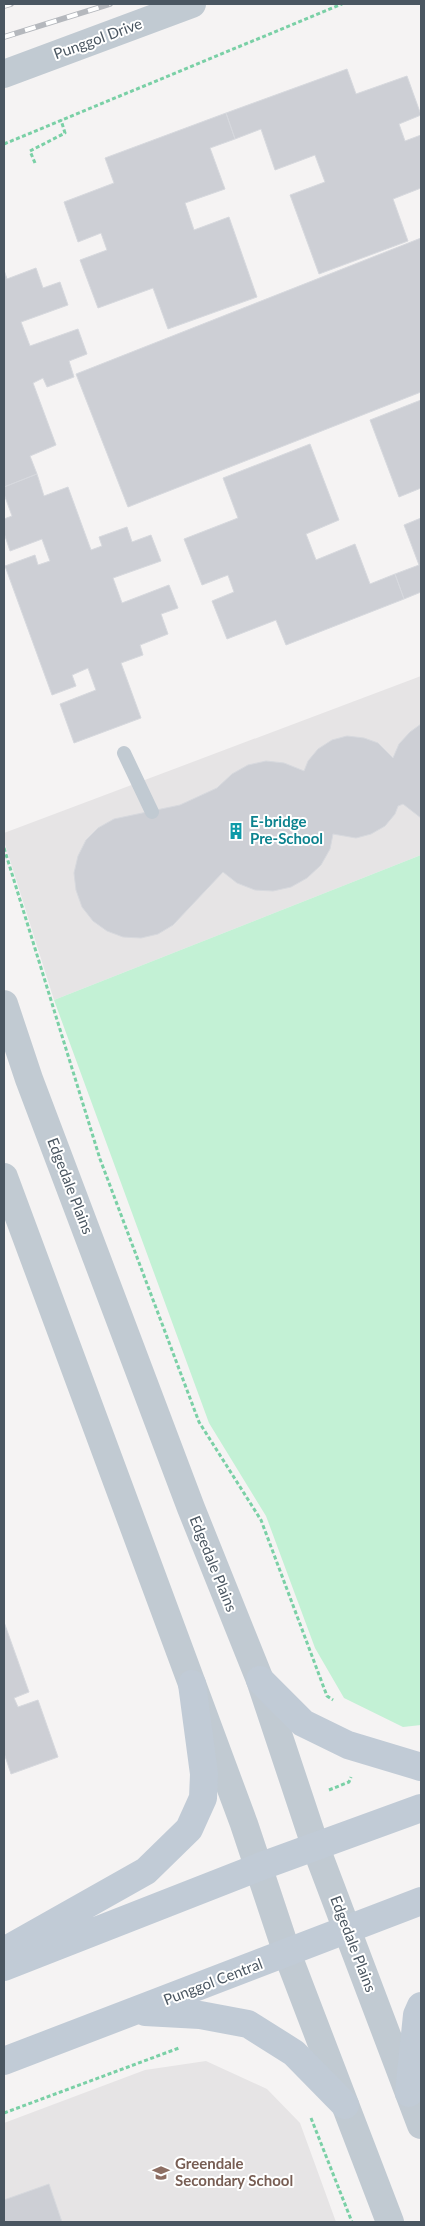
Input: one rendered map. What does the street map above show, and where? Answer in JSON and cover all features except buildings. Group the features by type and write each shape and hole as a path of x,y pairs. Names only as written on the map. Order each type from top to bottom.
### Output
{"main road":[{"path":"260,1680 303,1723 348,1745 421,1767"},
{"path":"4,1951 146,1870 189,1829 203,1798 204,1774 192,1684"},
{"path":"4,1967 259,1867 316,1848 421,1808"},
{"name":"Punggol Central","path":"4,2061 287,1953 346,1928 421,1901"},
{"path":"409,2093 418,2015 421,2006"},
{"path":"135,2012 200,2015 248,2024 294,2053 345,2105"}],"street":[{"name":"Punggol Drive","path":"4,74 192,4"},
{"name":"Edgedale Plains","path":"4,1004 36,1096 191,1508 260,1680 316,1848 421,2125"},
{"path":"4,1177 259,1867 287,1953 390,2222"}],"lane":[{"path":"124,753 152,812"}],"path":[{"path":"4,144 342,4"},
{"path":"35,163 30,151 65,134 61,120"},
{"path":"4,848 100,1159 199,1422 260,1520 327,1696 335,1701"},
{"path":"4,2113 187,2044"},
{"path":"309,2111 352,2222"}],"shaded area":[{"path":"421,676 421,855 54,1000 4,841 4,833"},
{"name":"Greendale Secondary School","path":"206,2061 267,2089 300,2123 336,2222 4,2222 4,2123 145,2070"}],"green space":[{"path":"421,855 421,1725 403,1727 344,1698 315,1648 266,1516 209,1423 54,1000"}],"railway":[{"path":"4,6 11,4"},
{"path":"4,37 110,4"}],"place":[{"name":"E-bridge Pre-School","path":"236,831"},
{"name":"Greendale Secondary School","path":"161,2173"}]}
